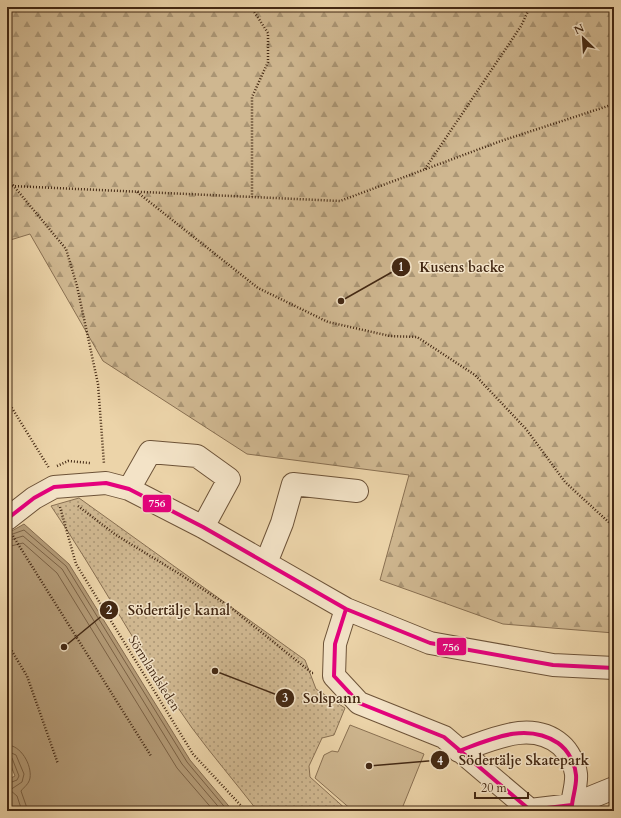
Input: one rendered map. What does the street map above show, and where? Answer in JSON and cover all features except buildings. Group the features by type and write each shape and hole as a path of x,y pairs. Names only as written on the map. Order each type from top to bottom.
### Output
{"street":[{"path":"129,489 150,452 197,456 229,479 203,527"},
{"path":"8,523 34,498 54,487 105,473 129,489 203,527 346,609 430,644 554,664 614,668"},
{"path":"266,563 282,523 293,484 357,491"},
{"path":"346,609 335,644 334,676 359,703 444,737 530,810 576,808 614,788"},
{"path":"459,751 507,734 527,732 551,736 567,750 576,774 576,808"}],"path":[{"path":"251,7 268,33 268,62 252,97 252,197"},
{"path":"424,169 521,26 530,7"},
{"path":"12,186 340,201 501,141 614,104"},
{"path":"7,178 12,186 66,249 77,286 98,384 105,473 68,461 49,469 7,400"},
{"path":"136,191 258,288 328,322 390,336 417,337 475,375 526,429 565,482 614,527"},
{"path":"54,487 116,535 178,572 230,607 312,673 334,676"},
{"name":"Sörmlandsleden","path":"54,487 76,564 194,754 246,811"},
{"path":"8,523 151,756"},
{"path":"7,643 27,676 58,764"}],"green space":[{"path":"7,7 614,7 614,633 503,624 380,580 409,475 247,454 103,361 30,234 7,241"},
{"path":"79,498 305,660 316,689 345,708 334,735 322,738 309,766 310,777 348,811 258,811 256,809 192,728 173,701 87,561 51,506"},
{"path":"350,725 424,754 401,811 353,811 315,778 324,755 332,751 338,752"}],"water":[{"path":"24,524 69,564 190,760 233,811 13,811 7,796 7,780 15,776 7,756 7,531 10,532"}],"transit line":[{"name":"756","path":"7,519 34,498 54,487 106,483 129,489 203,527 346,609 430,643 553,665 614,668"},
{"name":"756","path":"346,609 335,644 334,676 359,703 444,737 530,810 572,805"},
{"name":"756","path":"459,751 508,735 521,733 546,737 562,746 573,761 576,779 572,805"}],"place":[{"name":"Kusens backe","path":"341,301"},
{"name":"Södertälje kanal","path":"64,647"},
{"name":"Solspann","path":"215,671"},
{"name":"Södertälje Skatepark","path":"369,766"}]}
